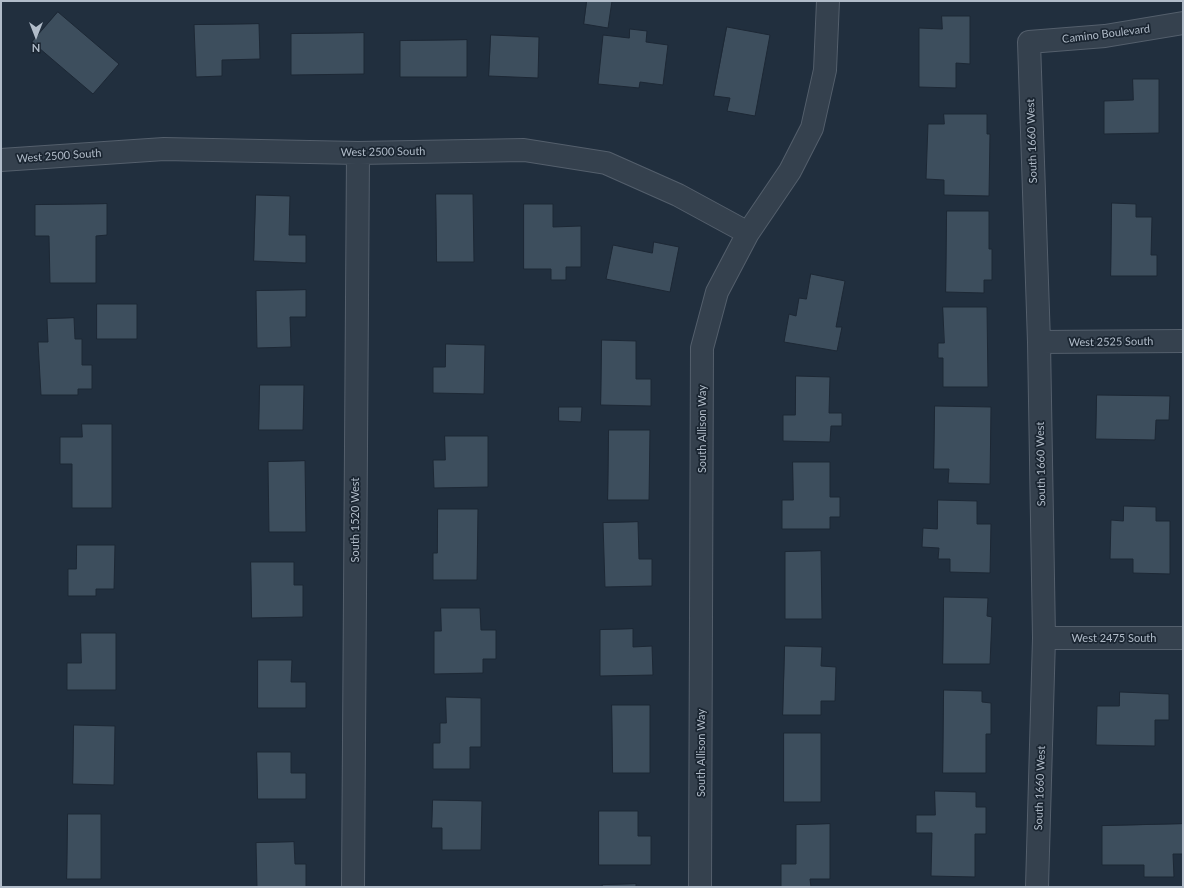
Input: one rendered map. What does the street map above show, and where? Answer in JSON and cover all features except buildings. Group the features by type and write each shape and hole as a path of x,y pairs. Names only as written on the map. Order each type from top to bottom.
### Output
{"street":[{"name":"South Allison Way","path":"700,887 702,348 717,292 748,233 790,171 812,128 825,70 828,1"},
{"name":"Camino Boulevard","path":"1029,42 1105,36 1183,23"},
{"name":"South 1660 West","path":"1029,42 1039,342 1044,638 1037,887"},
{"name":"West 2500 South","path":"1,160 164,149 358,153 524,150 606,163 678,195 748,233"},
{"name":"South 1520 West","path":"353,887 358,153"},
{"name":"West 2525 South","path":"1039,342 1183,341"},
{"name":"West 2475 South","path":"1044,638 1183,638"}]}
